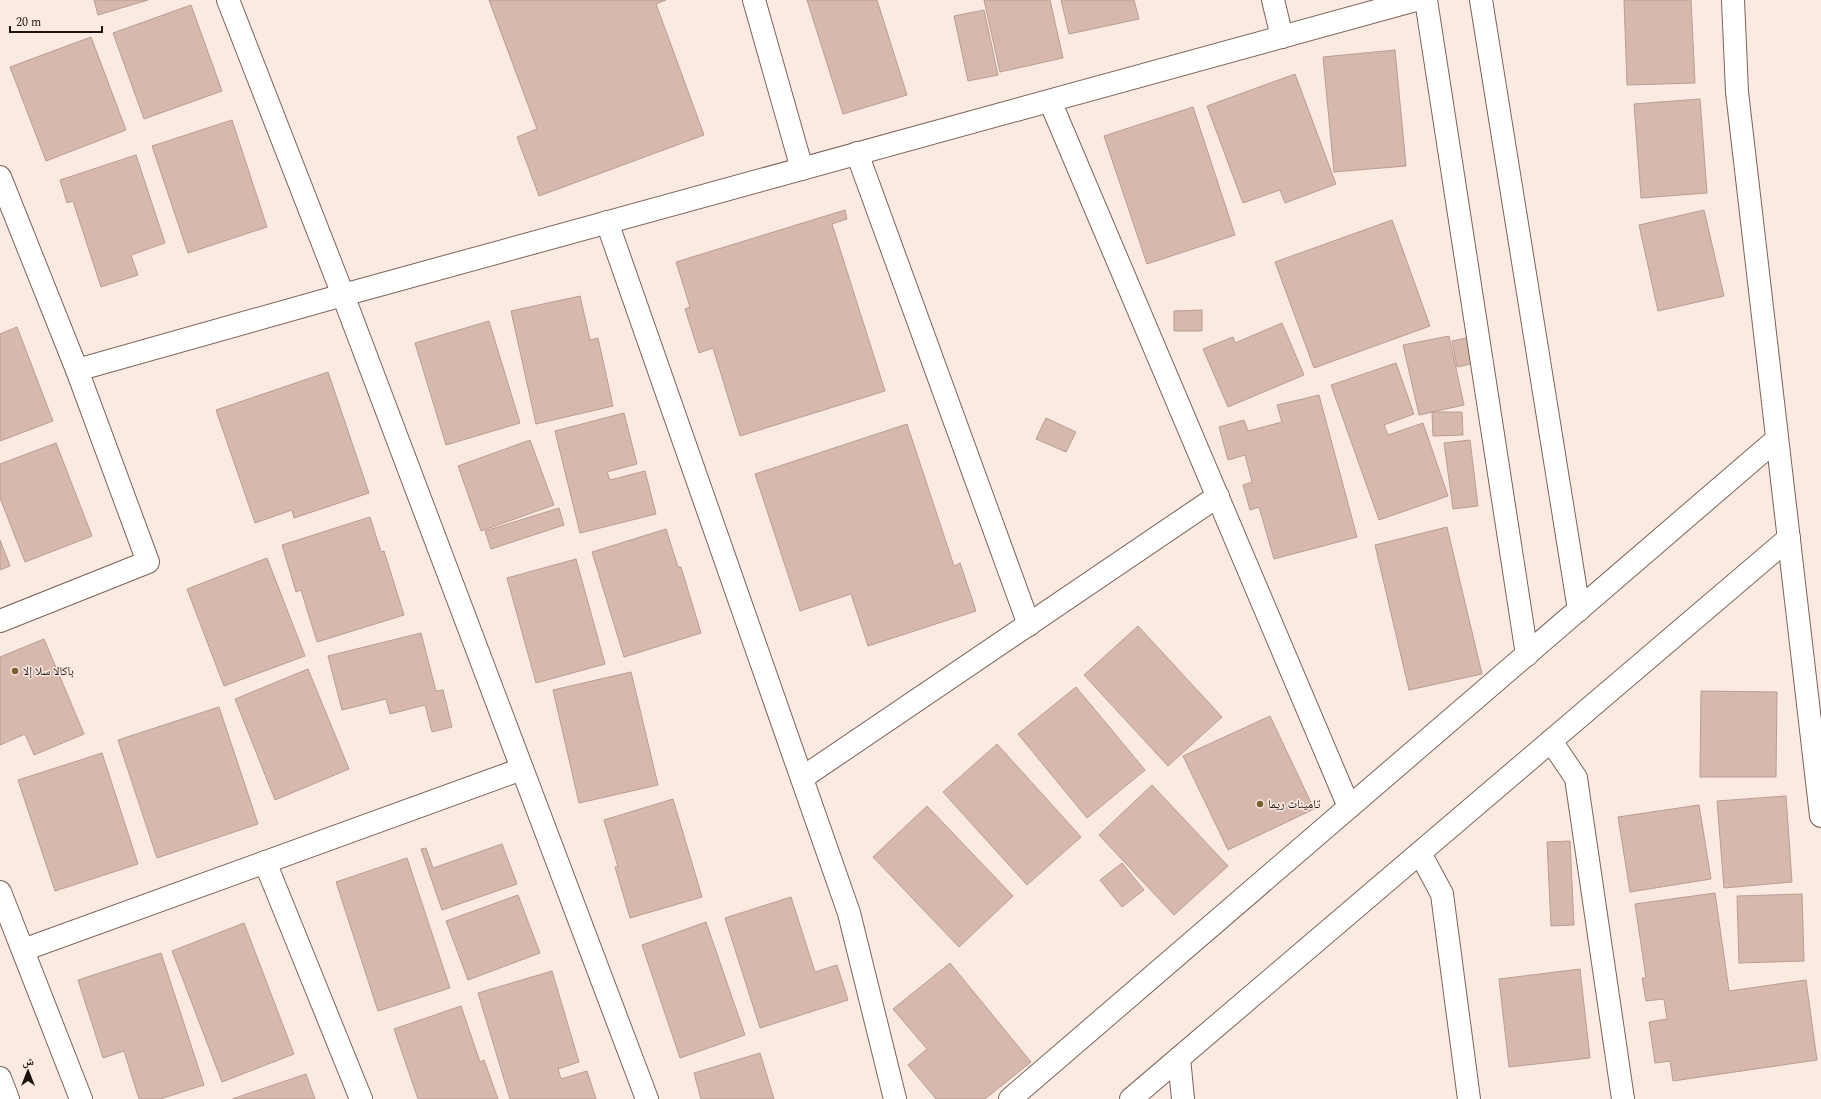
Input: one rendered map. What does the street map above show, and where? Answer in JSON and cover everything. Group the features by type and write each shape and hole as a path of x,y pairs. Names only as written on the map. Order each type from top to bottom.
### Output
{"street":[{"path":"228,0 343,295 647,1099"},
{"path":"754,0 802,169"},
{"path":"1273,0 1282,37"},
{"path":"77,370 607,222 1416,0"},
{"path":"1426,0 1527,655"},
{"path":"1481,0 1578,610"},
{"path":"1733,0 1737,92 1821,816"},
{"path":"1050,101 1349,807"},
{"path":"857,153 1029,625"},
{"path":"0,177 77,370 148,562 0,621"},
{"path":"607,222 849,913 895,1099"},
{"path":"1010,1099 1777,439"},
{"path":"802,778 1218,496"},
{"path":"1131,1099 1789,538"},
{"path":"1551,741 1576,778 1623,1099"},
{"path":"23,950 522,769"},
{"path":"1420,853 1442,894 1469,1099"},
{"path":"265,862 361,1099"},
{"path":"0,892 81,1099"},
{"path":"1179,1058 1184,1099"},
{"path":"0,1078 8,1099"}],"building":[{"path":"94,0 148,0 98,15"},
{"path":"489,0 666,0 656,4 704,135 539,196 517,137 537,129"},
{"path":"807,0 877,0 907,95 843,114"},
{"path":"984,0 1050,0 1063,58 1000,72"},
{"path":"1061,0 1134,0 1139,19 1069,34"},
{"path":"1624,0 1691,0 1695,83 1627,85"},
{"path":"191,5 222,91 144,119 113,33"},
{"path":"984,10 998,75 968,81 954,16"},
{"path":"91,37 126,130 46,161 10,67"},
{"path":"1395,50 1406,166 1334,172 1323,57"},
{"path":"1295,74 1336,184 1285,203 1280,190 1243,203 1207,106"},
{"path":"1700,99 1707,193 1641,198 1634,104"},
{"path":"1193,107 1235,235 1147,264 1104,136"},
{"path":"232,120 267,227 188,253 152,146"},
{"path":"136,155 165,243 131,255 138,275 101,287 73,201 67,203 60,180"},
{"path":"845,210 847,219 832,224 885,391 740,436 713,348 699,353 685,309 690,307 676,262"},
{"path":"1704,210 1724,296 1658,311 1639,225"},
{"path":"1392,220 1430,326 1314,368 1275,262"},
{"path":"580,296 590,340 598,338 613,406 536,424 511,311"},
{"path":"1202,310 1202,331 1174,331 1174,311"},
{"path":"489,321 520,423 446,445 415,343"},
{"path":"1282,323 1304,375 1228,407 1203,349 1233,337 1235,343"},
{"path":"17,327 53,421 0,441 0,334"},
{"path":"1449,336 1464,405 1419,415 1403,345"},
{"path":"1475,336 1480,362 1457,367 1452,341"},
{"path":"1396,363 1414,414 1384,425 1388,435 1423,423 1448,496 1379,520 1331,385"},
{"path":"328,372 369,493 294,518 292,510 255,523 216,410"},
{"path":"1319,395 1357,537 1274,559 1259,507 1250,510 1243,485 1252,482 1245,455 1228,460 1219,427 1244,420 1248,431 1282,422 1277,405"},
{"path":"1432,412 1462,412 1463,435 1433,436"},
{"path":"624,413 637,464 607,472 610,480 645,471 656,514 580,533 555,431"},
{"path":"1046,418 1076,432 1066,452 1036,439"},
{"path":"907,424 954,566 960,563 976,611 868,646 851,594 800,611 755,474"},
{"path":"530,440 554,505 481,531 458,466"},
{"path":"1470,440 1478,506 1453,509 1444,443"},
{"path":"56,443 92,536 25,562 0,498 0,464"},
{"path":"559,508 564,525 491,549 485,531"},
{"path":"370,517 381,552 384,551 404,615 317,642 301,590 296,592 282,545"},
{"path":"1447,527 1482,674 1409,690 1375,545"},
{"path":"666,529 678,567 681,567 701,633 624,657 592,552"},
{"path":"0,540 10,566 0,570"},
{"path":"267,558 305,656 224,686 187,589"},
{"path":"576,559 605,664 536,683 507,578"},
{"path":"1138,626 1222,717 1168,766 1084,675"},
{"path":"421,633 436,691 443,690 452,727 432,732 425,705 390,714 386,699 342,710 328,656"},
{"path":"44,639 84,734 34,755 25,734 0,745 0,657"},
{"path":"308,669 349,769 275,800 235,699"},
{"path":"631,672 658,785 579,803 553,690"},
{"path":"1076,687 1145,770 1087,818 1018,734"},
{"path":"1701,691 1777,692 1776,777 1700,777"},
{"path":"219,707 258,824 157,858 118,740"},
{"path":"1270,716 1314,809 1228,850 1183,756"},
{"path":"997,744 1081,837 1027,885 943,792"},
{"path":"102,753 138,864 55,891 18,780"},
{"path":"1152,785 1228,866 1174,915 1099,835"},
{"path":"1786,796 1792,882 1724,888 1717,801"},
{"path":"673,799 702,897 630,918 615,867 618,867 604,820"},
{"path":"1699,805 1711,879 1630,892 1618,817"},
{"path":"927,806 1013,896 959,947 873,857"},
{"path":"1570,841 1574,925 1551,926 1547,842"},
{"path":"502,844 517,884 442,910 421,849 426,848 433,868"},
{"path":"407,858 450,988 378,1011 336,882"},
{"path":"1122,863 1144,890 1122,907 1100,880"},
{"path":"1715,893 1729,991 1806,980 1817,1060 1673,1081 1670,1061 1655,1063 1649,1022 1667,1019 1664,999 1646,1001 1642,978 1646,978 1635,904"},
{"path":"1802,894 1804,961 1739,963 1737,896"},
{"path":"518,895 540,953 468,980 446,921"},
{"path":"791,897 815,972 837,965 848,1000 760,1028 725,918"},
{"path":"706,922 745,1035 680,1058 642,945"},
{"path":"244,923 294,1054 222,1082 172,951"},
{"path":"161,953 204,1085 160,1099 139,1099 124,1051 103,1058 78,980"},
{"path":"950,963 1031,1062 985,1099 936,1099 908,1065 927,1049 893,1009"},
{"path":"1580,969 1590,1058 1509,1067 1499,979"},
{"path":"552,971 579,1062 558,1069 561,1079 587,1071 596,1099 510,1099 478,993"},
{"path":"461,1006 480,1062 484,1060 498,1099 418,1099 394,1029"},
{"path":"760,1053 774,1099 701,1099 694,1073"},
{"path":"306,1074 315,1099 232,1099"}],"place":[{"name":"باكالا سلا إلا","path":"15,671"},
{"name":"تاميناث ريما","path":"1260,804"}]}
